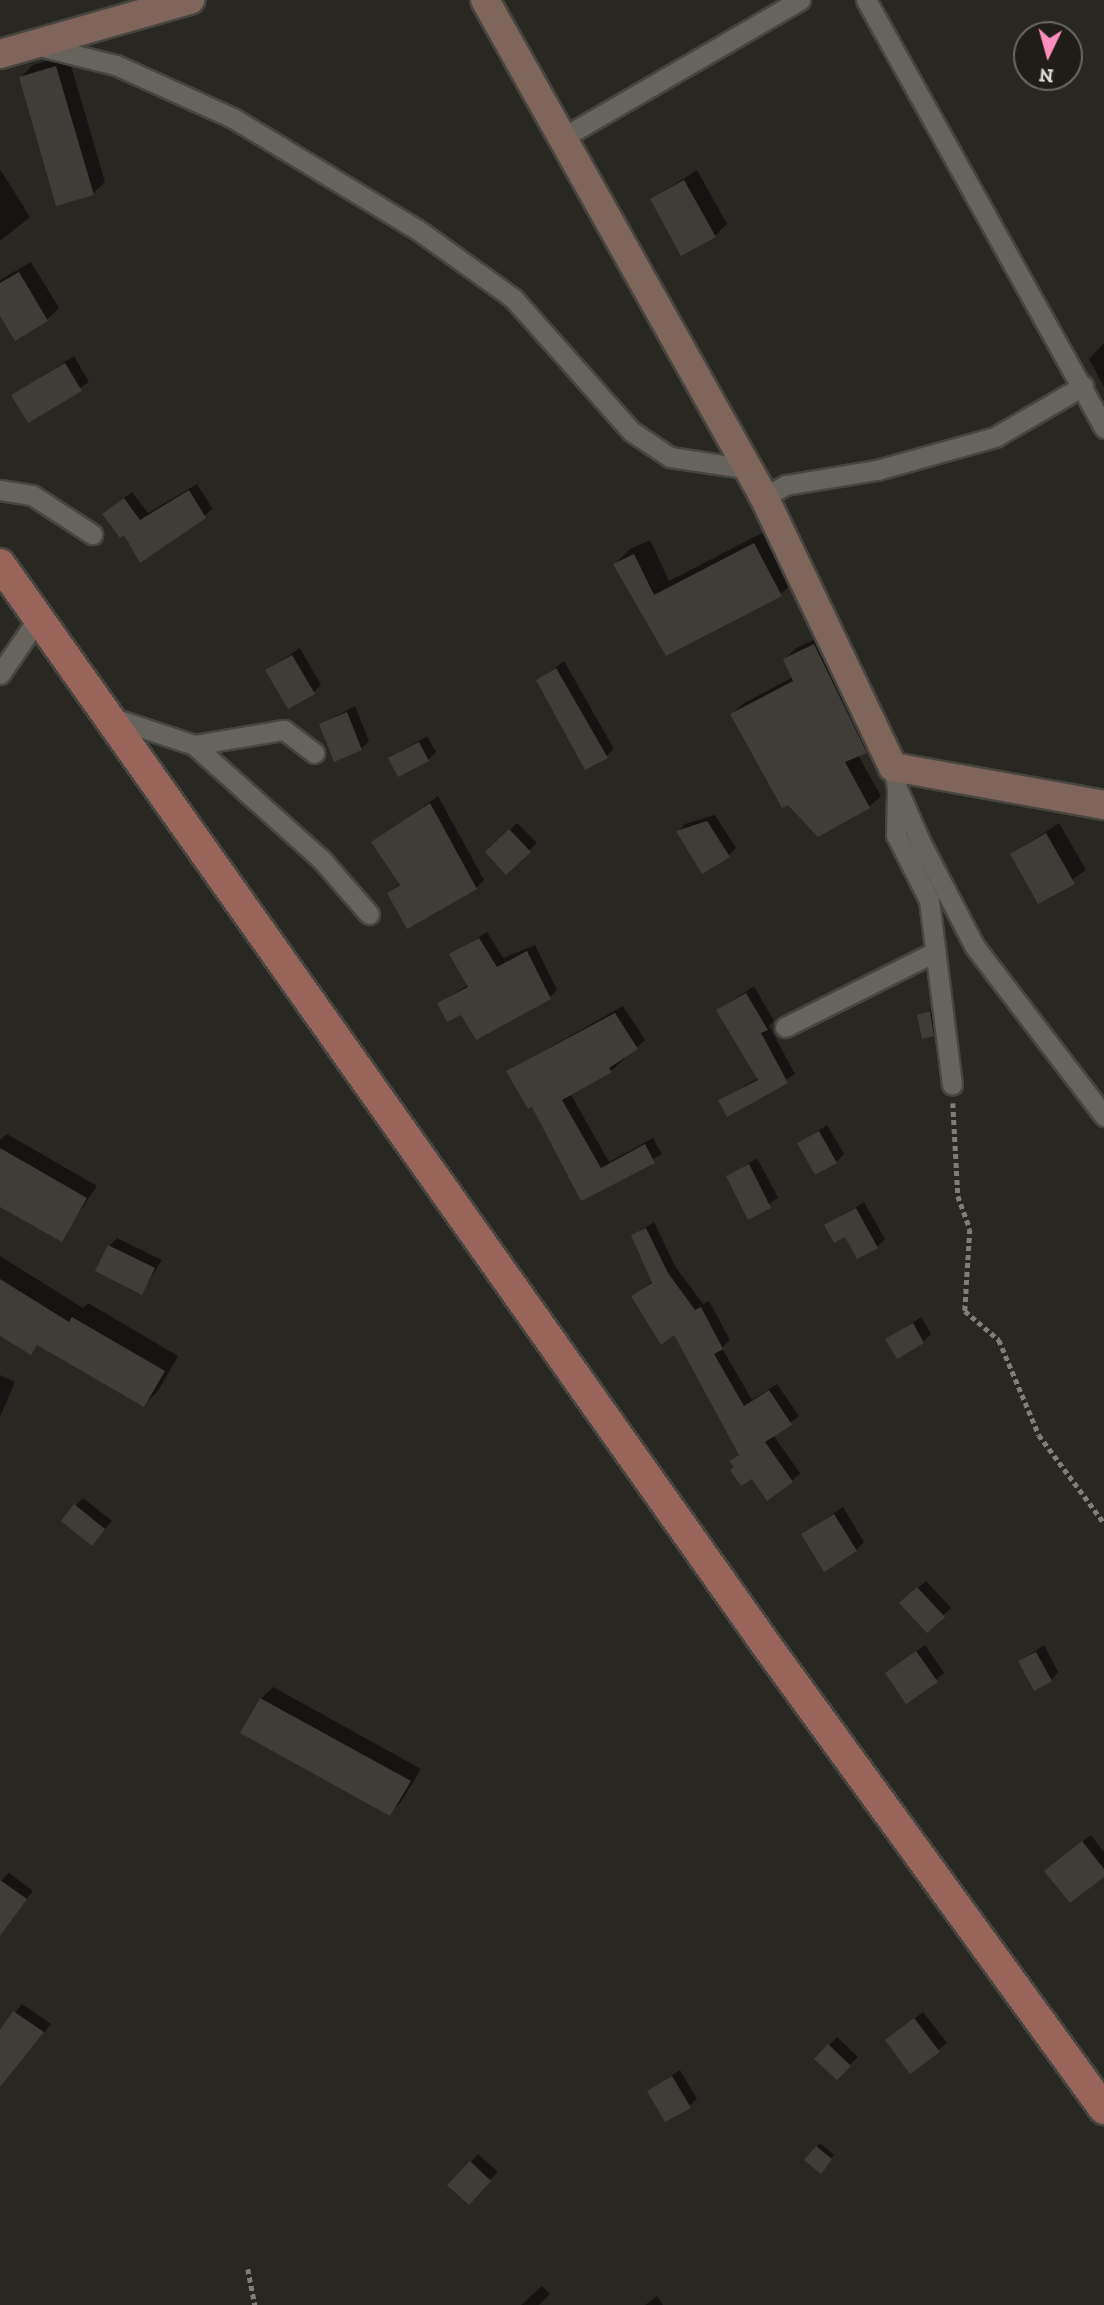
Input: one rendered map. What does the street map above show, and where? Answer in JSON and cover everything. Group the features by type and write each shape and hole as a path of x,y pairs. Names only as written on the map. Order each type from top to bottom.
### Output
{"main road":[{"path":"0,564 37,620 764,1642 1104,2109"}],"street":[{"path":"0,54 190,0"},
{"path":"485,0 764,497 975,947 1104,1116"},
{"path":"562,138 800,0"},
{"path":"866,0 1104,428"},
{"path":"35,45 116,65 233,118 418,230 513,298 631,431 670,457 749,469"},
{"path":"764,497 786,485 877,470 995,437 1083,386"},
{"path":"0,490 32,495 92,534"},
{"path":"0,674 37,620"},
{"path":"106,716 194,745 321,859 369,914"},
{"path":"194,745 284,730 314,753"},
{"path":"895,778 1104,805"},
{"path":"895,778 896,835 929,900 952,1085"},
{"path":"785,1027 935,952"}],"path":[{"path":"952,1085 958,1196 970,1228 965,1311 999,1340 1040,1436 1104,1524"},
{"path":"247,2269 255,2305"}],"building":[{"path":"56,66 94,195 56,206 19,77"},
{"path":"684,180 716,237 681,256 650,199"},
{"path":"19,272 48,321 15,341 0,316 0,283"},
{"path":"65,363 82,391 28,423 11,395"},
{"path":"189,490 206,518 140,563 124,535 120,538 102,514 124,498 140,520"},
{"path":"754,543 782,596 666,656 613,564 634,554 654,595"},
{"path":"814,644 867,753 845,762 870,808 818,837 788,805 782,808 730,714 793,681 783,659"},
{"path":"292,655 315,694 288,709 265,670"},
{"path":"556,668 608,758 585,770 536,680"},
{"path":"347,712 362,750 334,762 319,724"},
{"path":"419,742 429,761 398,777 388,758"},
{"path":"430,803 477,889 407,929 387,893 400,885 371,842"},
{"path":"707,821 730,857 702,874 676,831"},
{"path":"509,829 531,852 506,875 485,852"},
{"path":"1046,833 1075,884 1038,904 1010,854"},
{"path":"479,938 497,967 527,951 551,999 476,1040 461,1015 447,1022 437,1003 468,987 449,954"},
{"path":"746,993 768,1030 761,1033 788,1083 727,1117 718,1100 758,1080 716,1010"},
{"path":"930,1011 934,1036 922,1039 917,1015"},
{"path":"615,1013 638,1049 609,1068 612,1072 562,1100 601,1168 645,1144 655,1163 581,1201 532,1107 528,1109 506,1071"},
{"path":"819,1131 837,1163 815,1175 797,1143"},
{"path":"0,1148 87,1198 62,1242 0,1207"},
{"path":"749,1164 771,1208 748,1220 726,1176"},
{"path":"856,1208 878,1248 857,1259 845,1237 834,1243 824,1225"},
{"path":"646,1228 668,1273 695,1310 701,1307 723,1349 714,1354 744,1406 769,1390 792,1425 765,1442 793,1482 767,1501 752,1479 741,1486 730,1470 734,1467 729,1461 739,1455 674,1335 661,1345 631,1296 652,1283 631,1235"},
{"path":"108,1245 155,1268 142,1295 95,1271"},
{"path":"0,1279 69,1322 72,1317 165,1371 144,1407 37,1345 31,1355 0,1336"},
{"path":"913,1323 924,1343 897,1359 885,1339"},
{"path":"74,1504 105,1529 92,1546 61,1521"},
{"path":"834,1514 857,1551 824,1572 801,1534"},
{"path":"917,1587 945,1617 927,1633 899,1603"},
{"path":"916,1651 938,1682 906,1704 885,1673"},
{"path":"1036,1652 1052,1681 1034,1691 1018,1661"},
{"path":"260,1698 411,1781 390,1816 240,1733"},
{"path":"1082,1841 1104,1869 1104,1877 1070,1903 1044,1871"},
{"path":"0,1880 27,1899 0,1936"},
{"path":"13,2011 44,2032 0,2087 0,2030"},
{"path":"914,2018 940,2052 910,2074 885,2040"},
{"path":"828,2044 851,2066 837,2080 814,2059"},
{"path":"672,2076 691,2108 665,2122 647,2091"},
{"path":"816,2146 832,2159 821,2174 804,2160"},
{"path":"470,2161 491,2181 469,2205 447,2185"}]}
